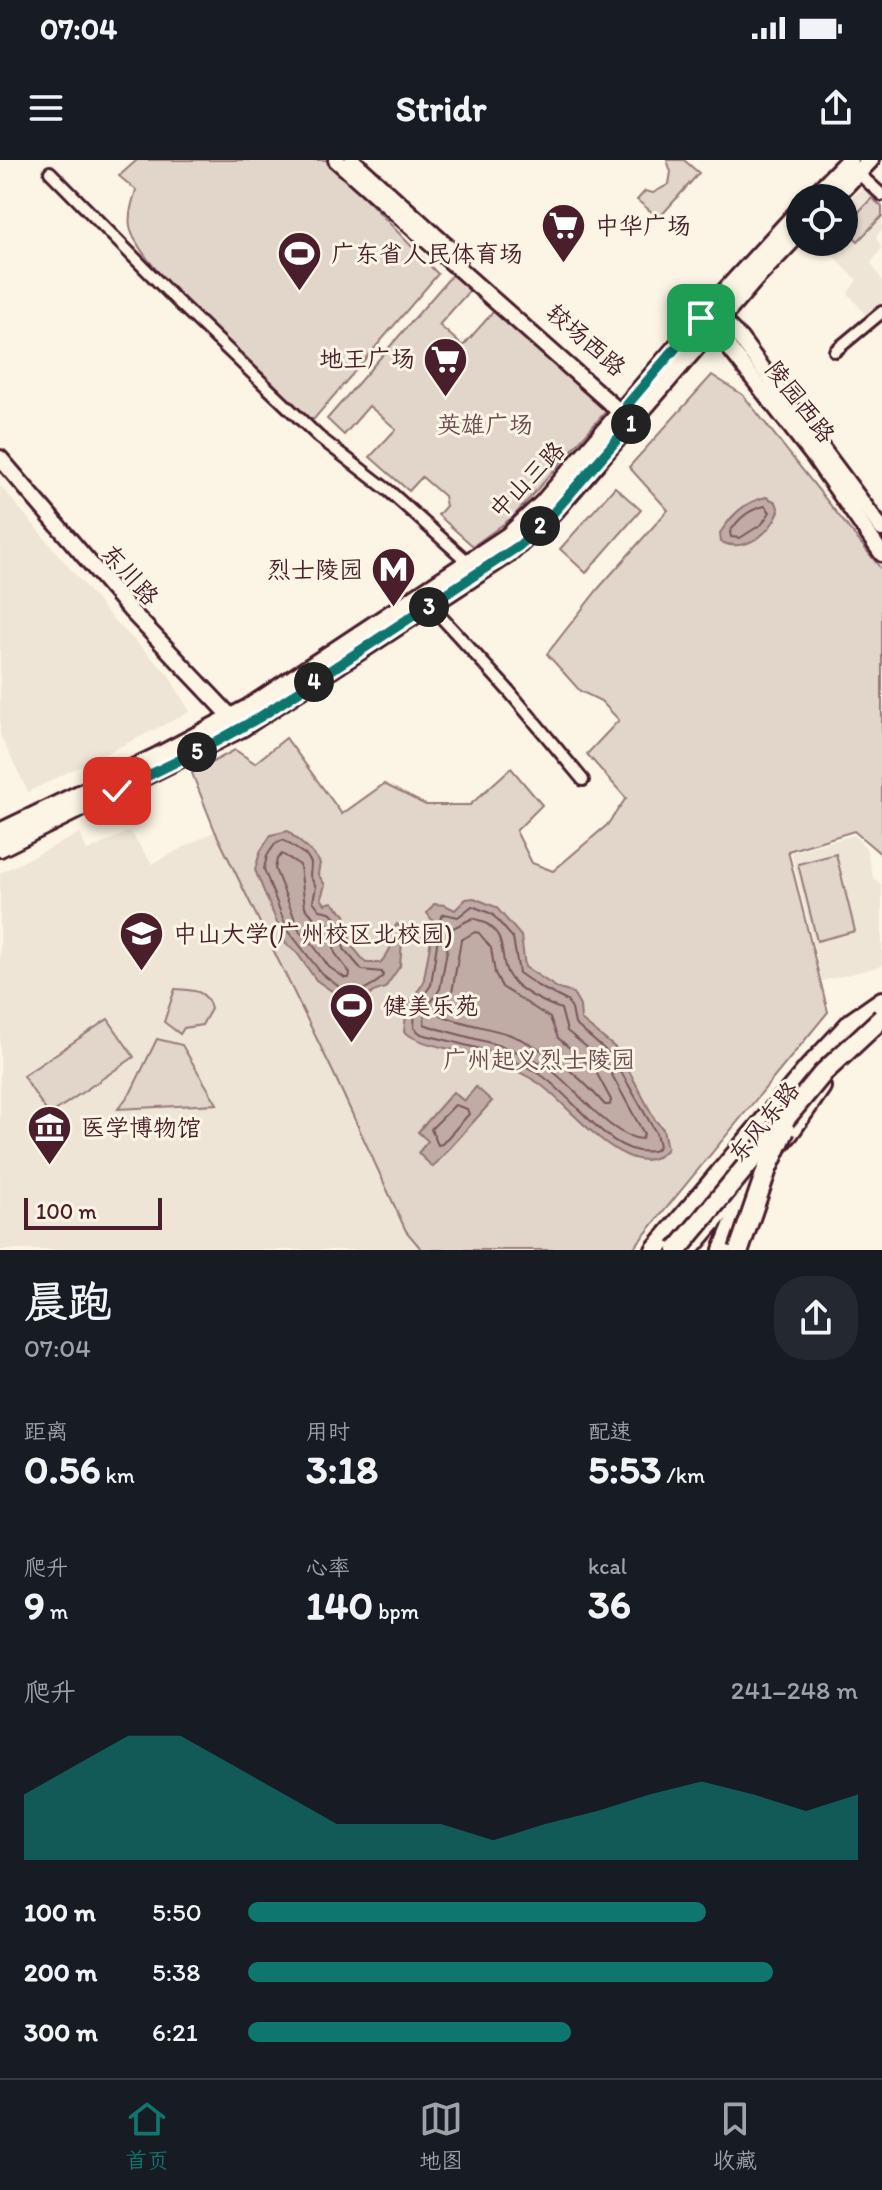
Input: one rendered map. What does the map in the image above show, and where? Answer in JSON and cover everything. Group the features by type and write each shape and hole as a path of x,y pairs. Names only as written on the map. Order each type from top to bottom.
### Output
{"highway":[{"name":"东风东路","path":"655,1250 795,1084 852,1022 881,1003"},
{"name":"东风东路","path":"729,1161 832,1029 859,1005 881,1003"},
{"path":"677,1250 881,1003"},
{"path":"739,1250 767,1169 797,1106"}],"main road":[{"path":"830,184 853,166 870,160"},
{"path":"842,184 853,166"},
{"name":"中山三路","path":"714,319 786,228"},
{"name":"中山三路","path":"237,723 469,563 526,520 786,246"},
{"name":"中山三路","path":"237,723 431,606 499,561 531,535 627,412"},
{"path":"0,832 237,723"},
{"path":"0,848 237,723"},
{"name":"东风东路","path":"689,1250 790,1133 810,1102 836,1071 882,1029"},
{"path":"722,1250 795,1084"},
{"path":"747,1250 790,1133"}],"street":[{"name":"较场西路","path":"336,160 627,412"},
{"name":"较场西路","path":"352,160 627,412"},
{"path":"853,166 882,195"},
{"path":"50,172 176,300 319,437 389,491 469,563"},
{"path":"835,351 882,312"},
{"name":"陵园西路","path":"714,319 740,338 882,529"},
{"name":"陵园西路","path":"714,319 882,554"},
{"name":"东川路","path":"0,458 131,611 237,723"},
{"path":"431,606 508,690 583,780"}],"shaded area":[{"path":"865,184 882,200 882,230 876,237 882,248 871,263 882,280 882,304 867,317 848,293 857,280 833,256 858,256 858,192"},
{"path":"0,485 110,616 168,674 190,712 28,792 0,735"},
{"name":"中山大学(广州校区北校园)","path":"130,831 152,864 215,831 333,1072 406,1231 422,1250 0,1250 0,873 80,833 87,851"},
{"path":"854,835 866,848 873,877 882,886 882,966 822,981 791,852"}],"green space":[{"name":"广东省人民体育场","path":"137,160 329,160 438,274 314,419 306,419 179,296 138,244 130,226 136,190 119,176"},
{"path":"667,160 684,160 699,173 659,218 637,200 645,191 653,193 669,184 671,172"},
{"path":"872,198 882,207 882,216 858,241 858,212"},
{"name":"英雄广场","path":"452,275 470,290 439,325 463,346 494,311 607,410 513,517 473,546 438,515 446,506 444,496 422,477 409,491 370,457 396,429 369,406 344,435 327,419"},
{"name":"广州起义烈士陵园","path":"712,375 743,395 882,570 882,855 854,831 788,851 828,1012 632,1250 422,1250 406,1231 333,1072 215,831 192,773 235,750 255,763 286,738 342,814 384,784 426,805 470,805 511,768 542,805 516,831 532,863 553,871 607,825 626,798 587,754 619,720 601,701 580,691 547,654 598,589 668,510 629,467"},
{"path":"615,487 641,510 586,573 560,549"},
{"path":"836,854 855,931 817,941 798,864"},
{"path":"175,989 202,994 211,1009 202,1025 184,1028 180,1034 164,1022"},
{"path":"108,1019 134,1057 49,1115 23,1076"},
{"path":"157,1039 182,1045 217,1104 118,1109 131,1092"}],"water":[{"path":"766,497 776,502 779,511 763,534 739,545 721,542 720,533 734,515 751,502"},
{"path":"288,831 320,863 318,874 325,885 321,898 325,904 332,902 345,915 351,945 366,963 380,963 390,948 392,931 397,924 403,930 400,966 385,988 373,992 363,1002 339,996 316,980 297,953 286,944 255,870 260,852 271,835"},
{"path":"474,898 496,907 521,936 525,967 559,989 573,993 580,1006 581,1020 618,1050 655,1120 663,1129 667,1149 653,1159 637,1159 619,1152 531,1078 404,1032 407,1005 423,984 434,923 427,913 434,904 455,910 466,899"},
{"path":"476,1087 492,1101 433,1167 418,1153 428,1141 418,1132 453,1092 464,1101"}],"place":[{"name":"中华广场","path":"564,265"},
{"name":"广东省人民体育场","path":"300,293"},
{"name":"地王广场","path":"446,398"},
{"name":"烈士陵园","path":"394,609"},
{"name":"中山大学(广州校区北校园)","path":"142,973"},
{"name":"健美乐苑","path":"352,1045"},
{"name":"医学博物馆","path":"50,1167"}],"route":[{"path":"117,791 242,728 520,545 554,512 635,419 627,405 701,318"}]}
